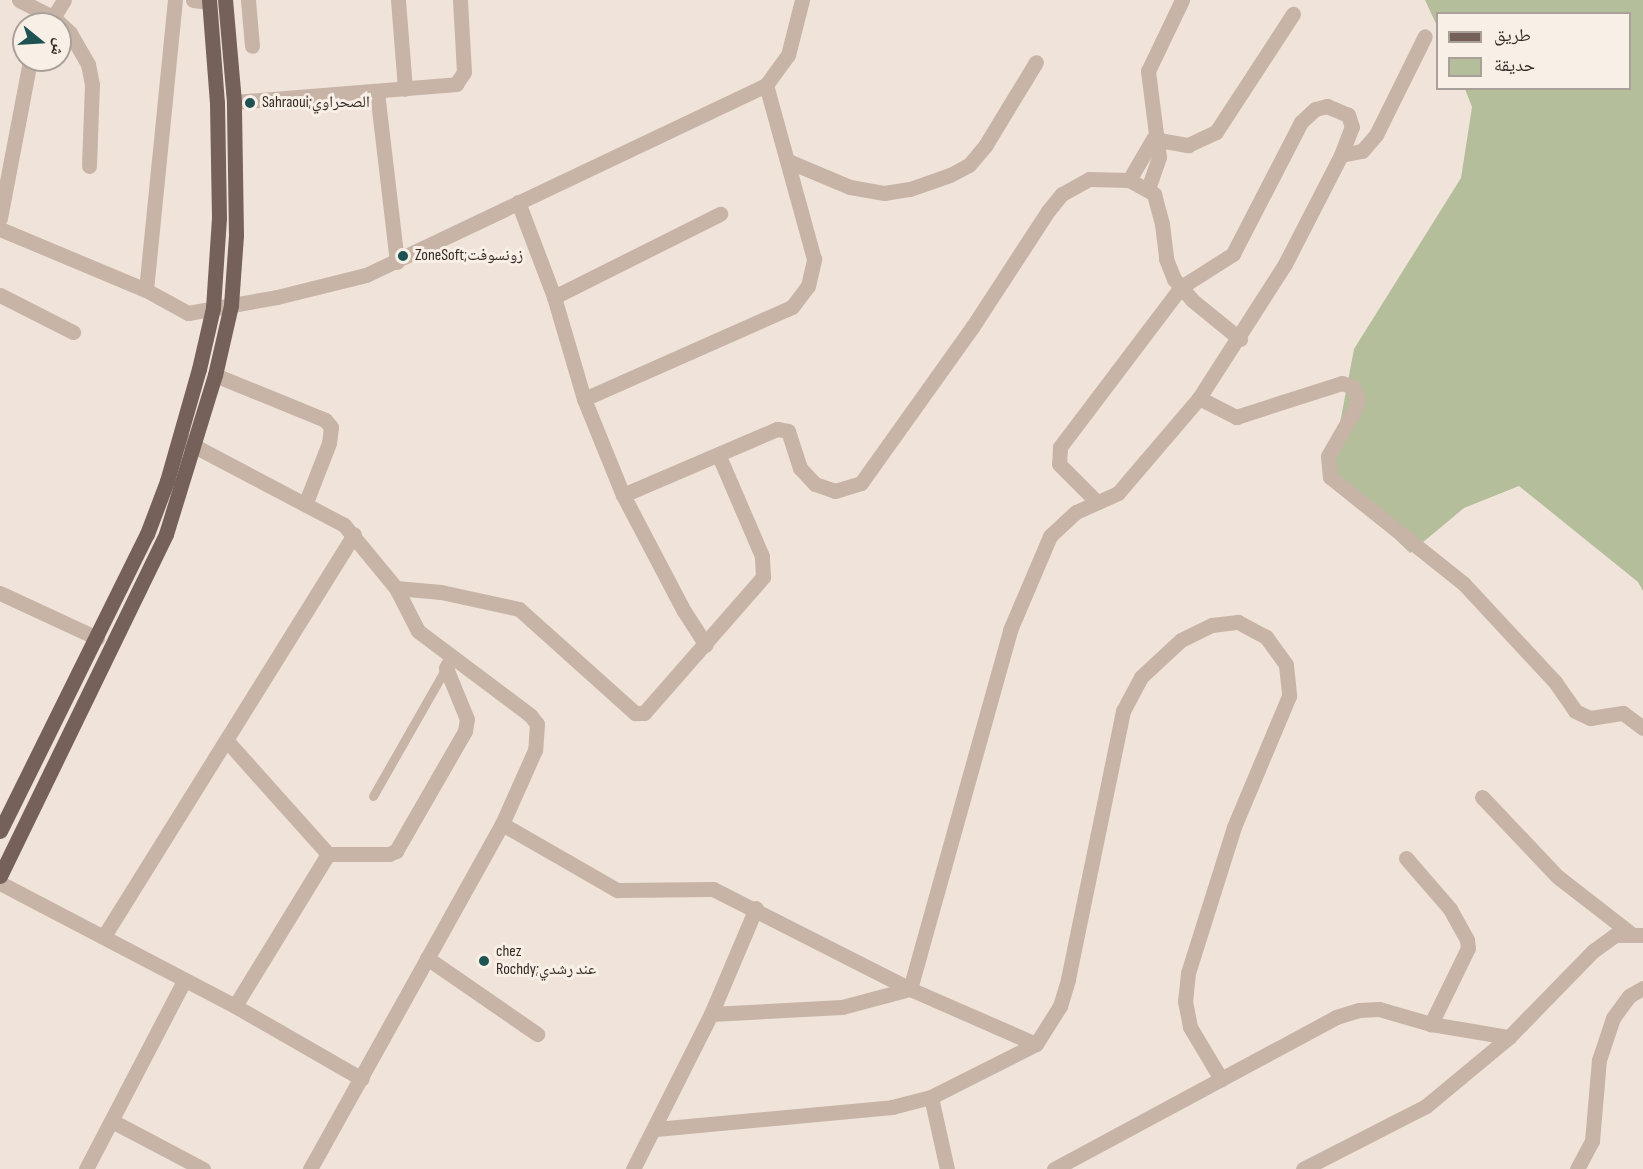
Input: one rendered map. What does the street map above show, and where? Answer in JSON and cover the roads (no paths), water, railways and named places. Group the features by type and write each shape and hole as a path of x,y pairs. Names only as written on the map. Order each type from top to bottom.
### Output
{"main road":[{"path":"0,876 166,534 196,446 215,375 231,305 237,178 234,102 225,0"},
{"path":"0,831 147,534 180,439 213,308 219,156 209,1"}],"street":[{"path":"19,0 37,12"},
{"path":"146,290 175,0"},
{"path":"193,0 209,1"},
{"path":"248,0 252,46"},
{"path":"398,0 405,89"},
{"path":"234,102 456,84 462,78 460,0"},
{"path":"0,229 146,290 178,311 196,313 366,274 397,262 766,85 788,55 802,0"},
{"path":"1148,189 1159,157 1153,139 1148,71 1182,0"},
{"path":"1153,139 1188,145 1216,132 1293,14"},
{"path":"1341,155 1362,151 1376,135 1425,36"},
{"path":"72,40 79,46 93,84 89,166"},
{"path":"788,161 873,192 910,189 933,182 969,165 985,146 1036,62"},
{"path":"0,218 28,72"},
{"path":"584,399 792,306 801,297 813,275 814,259 766,85"},
{"path":"376,92 397,262"},
{"path":"910,989 1010,630 1050,536 1076,512 1118,493 1134,477 1199,398 1240,339 1285,264 1341,155 1352,127 1351,119 1332,106 1315,109 1301,122 1233,254 1181,287 1058,451 1059,464 1097,502"},
{"path":"1129,180 1153,139"},
{"path":"623,495 719,456 764,433 783,429 793,438 800,468 815,484 835,492 861,483 1062,194 1089,179 1129,180 1148,189 1158,200 1166,259 1181,287 1240,339"},
{"path":"518,202 554,297 584,399 623,495 684,611 706,645"},
{"path":"554,297 720,214"},
{"path":"0,295 73,332"},
{"path":"215,375 325,420 331,427 329,443 305,505"},
{"path":"1199,398 1236,417 1342,383 1353,387 1358,400 1355,410 1328,456 1330,477 1464,584 1548,673 1575,711 1590,718 1623,714 1643,728"},
{"path":"180,439 305,505 354,534 396,588 417,632 448,663 530,715 537,724 535,750 502,824 310,1169"},
{"path":"396,588 441,592 519,609 635,713 644,713 656,703 759,585 764,566 719,456"},
{"path":"104,936 354,534"},
{"path":"0,593 97,638"},
{"path":"656,1129 892,1107 931,1097 1036,1044 1060,1006 1068,980 1123,711 1141,677 1181,640 1212,625 1238,622 1266,637 1286,665 1289,696 1234,827 1188,973 1185,1001 1190,1027 1221,1079"},
{"path":"227,741 328,855 389,854 396,850 465,731 467,719 448,663"},
{"path":"1482,797 1558,877 1636,934"},
{"path":"502,824 617,890 629,893 713,889 756,908 910,989 1036,1044"},
{"path":"235,1006 328,855"},
{"path":"1406,858 1450,909 1467,940 1468,948 1431,1024"},
{"path":"0,883 235,1006 362,1079"},
{"path":"633,1169 656,1129 711,1014 756,908"},
{"path":"1304,1169 1426,1106 1509,1037 1593,951 1616,935 1636,934"},
{"path":"426,958 537,1034"},
{"path":"86,1169 184,981"},
{"path":"1577,1169 1592,1141 1599,1060 1613,1018 1629,996 1643,988"},
{"path":"711,1014 842,1007 910,989"},
{"path":"1054,1169 1336,1017 1359,1010 1379,1009 1431,1024 1509,1037"},
{"path":"931,1097 947,1169"},
{"path":"112,1121 203,1169"}],"lane":[{"path":"373,796 448,663"}],"place":[{"name":"Sahraoui;الصحراوي","path":"250,103"},
{"name":"ZoneSoft;زونسوفت","path":"403,256"},
{"name":"chez Rochdy;عند رشدي","path":"484,961"}]}
